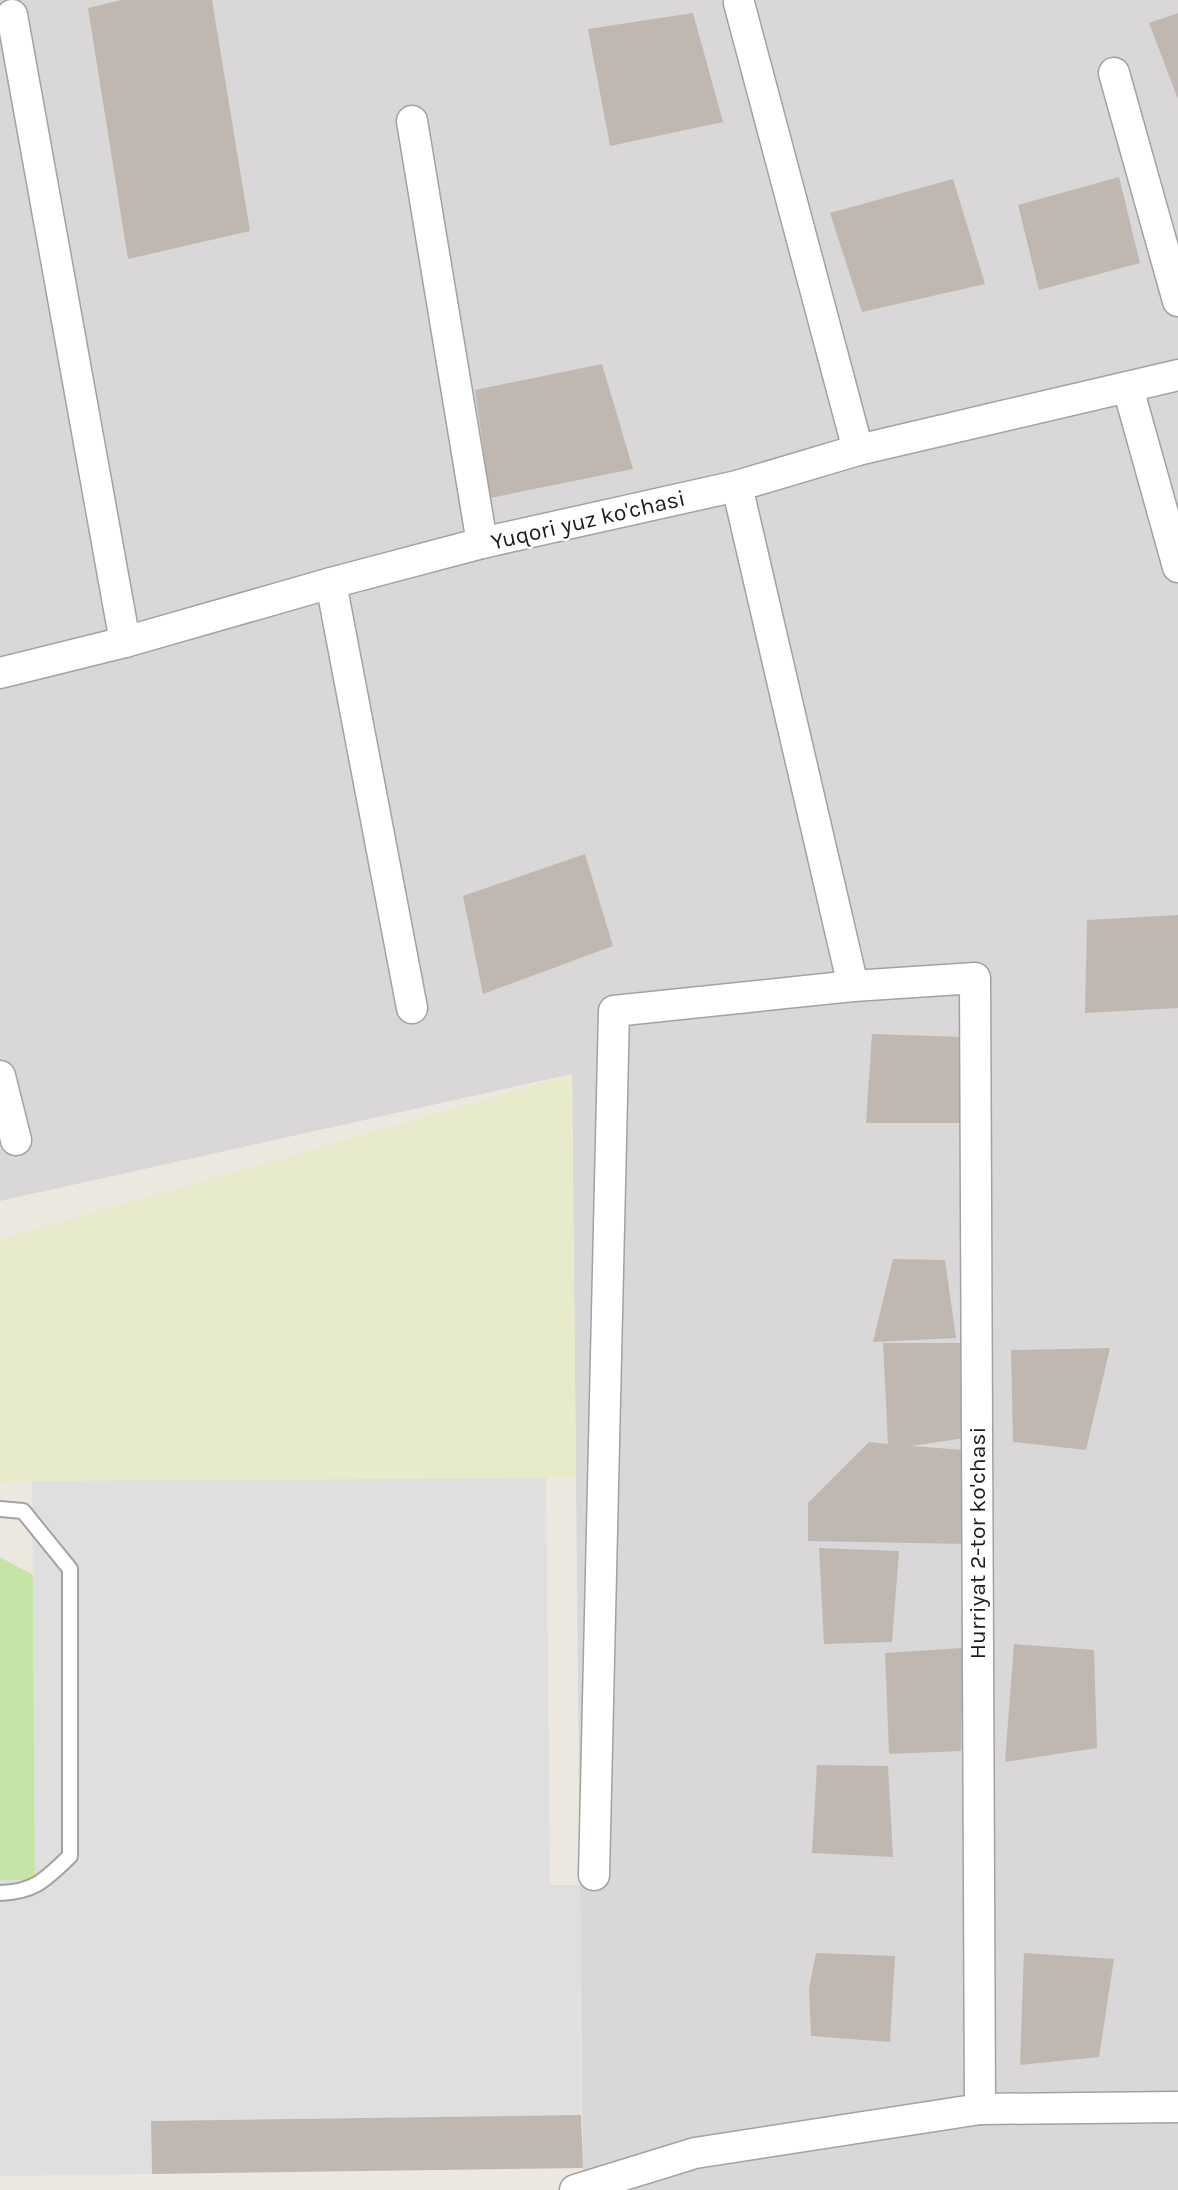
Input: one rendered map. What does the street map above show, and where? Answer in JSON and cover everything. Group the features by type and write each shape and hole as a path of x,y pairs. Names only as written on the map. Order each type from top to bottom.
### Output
{"street":[{"path":"739,3 858,450"},
{"path":"12,15 125,642"},
{"path":"1114,73 1178,301"},
{"path":"412,121 482,544"},
{"name":"Yuqori yuz ko'chasi","path":"0,673 125,642 331,583 482,544 737,486 858,450 1178,375"},
{"path":"1128,388 1178,567"},
{"path":"594,1875 614,1011 853,986 737,486"},
{"path":"331,583 412,1008"},
{"name":"Hurriyat 2-tor ko'chasi","path":"853,986 975,978 980,2109"},
{"path":"0,1076 16,1140"},
{"path":"575,2190 695,2153 980,2109 1178,2107"}],"lane":[{"path":"0,1509 23,1511 71,1569 70,1856 42,1883 20,1892 0,1893"}],"shaded area":[{"path":"0,0 1178,0 1178,2190 583,2190 572,1074 0,1201"},
{"path":"546,1478 550,1885 580,1885 581,2115 151,2121 152,2174 0,2176 0,1880 35,1880 32,1481"}],"green space":[{"path":"572,1074 576,1476 0,1483 0,1239"},
{"path":"0,1557 33,1575 35,1880 0,1880"}],"building":[{"path":"122,0 212,0 250,231 128,259 88,8"},
{"path":"693,13 723,122 610,146 588,29"},
{"path":"1178,13 1178,99 1149,23"},
{"path":"1119,177 1140,263 1039,290 1018,205"},
{"path":"953,179 985,284 862,312 830,213"},
{"path":"602,364 633,469 490,498 475,390"},
{"path":"585,854 613,946 483,994 463,896"},
{"path":"1178,915 1178,1008 1085,1013 1087,920"},
{"path":"872,1034 965,1037 966,1123 866,1123"},
{"path":"893,1259 945,1260 956,1338 873,1342"},
{"path":"883,1343 970,1343 965,1438 911,1446 965,1450 968,1544 808,1541 808,1503 869,1442 888,1444"},
{"path":"1110,1348 1086,1450 1013,1442 1011,1350"},
{"path":"819,1548 899,1551 892,1642 824,1644"},
{"path":"1014,1644 1094,1650 1097,1748 1005,1762"},
{"path":"963,1648 961,1751 889,1754 885,1653"},
{"path":"817,1765 888,1766 893,1857 812,1853"},
{"path":"816,1953 895,1956 890,2042 811,2036 809,1988"},
{"path":"1024,1953 1114,1959 1099,2057 1020,2065"},
{"path":"581,2115 583,2168 152,2174 151,2121"}]}
